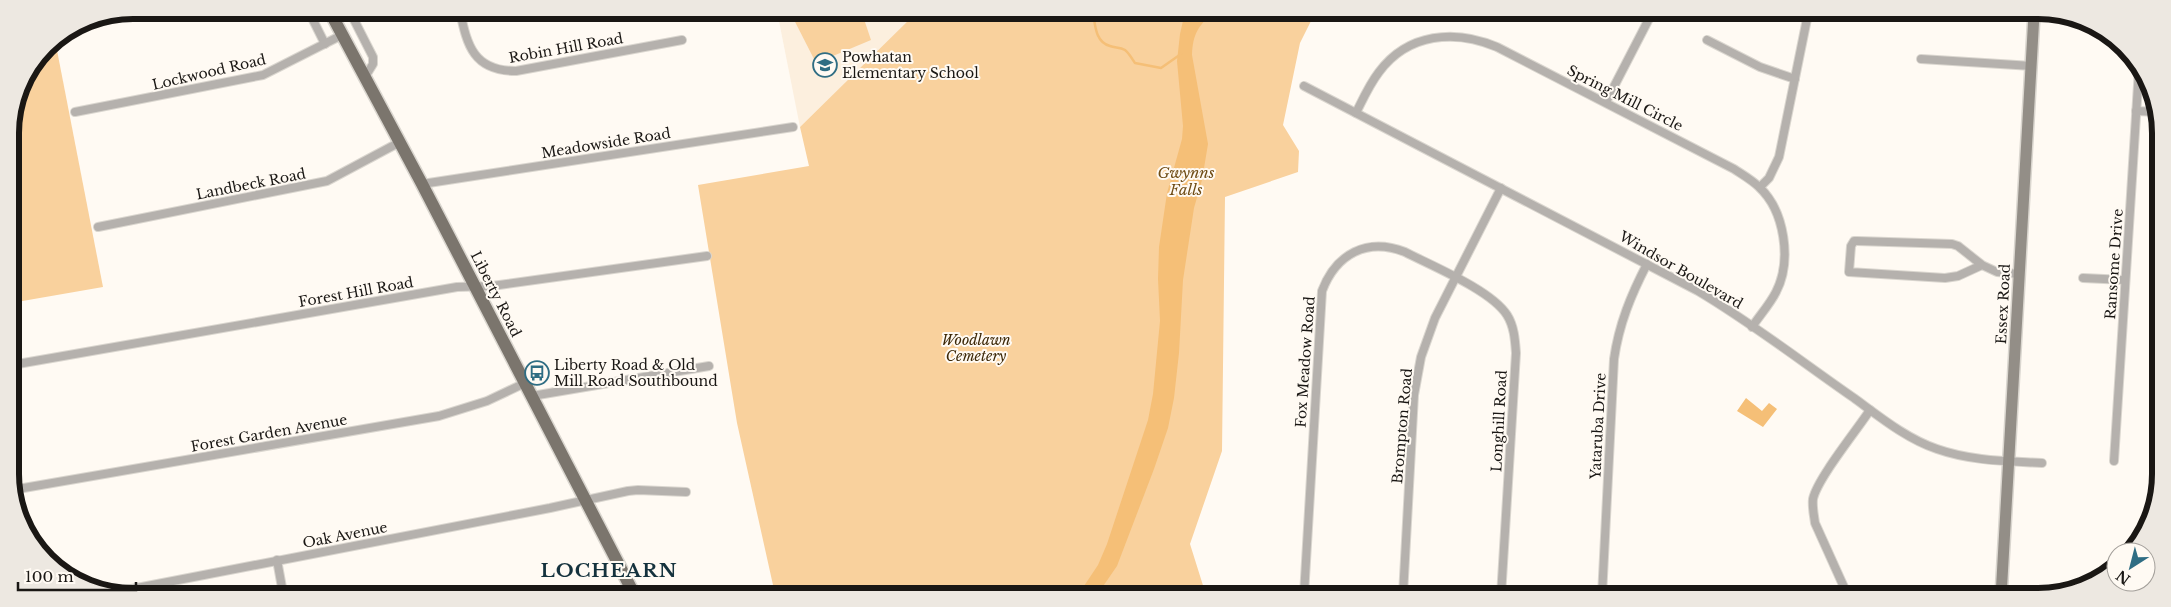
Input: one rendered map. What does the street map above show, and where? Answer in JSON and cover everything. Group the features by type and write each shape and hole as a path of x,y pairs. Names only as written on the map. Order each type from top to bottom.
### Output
{"main road":[{"name":"Liberty Road","path":"334,19 476,286 631,588"}],"street":[{"path":"313,19 326,44"},
{"path":"354,19 373,57 373,64 365,77"},
{"name":"Robin Hill Road","path":"462,19 466,39 472,50 487,66 505,71 516,71 682,40"},
{"path":"1606,102 1649,19"},
{"path":"1760,187 1769,178 1779,157 1807,19"},
{"name":"Essex Road","path":"2001,588 2034,19"},
{"name":"Lockwood Road","path":"75,112 251,78 274,71 342,35"},
{"name":"Spring Mill Circle","path":"1356,113 1378,73 1397,53 1427,39 1458,35 1498,47 1734,169 1760,187 1769,200 1782,228 1785,261 1776,291 1752,327"},
{"path":"1707,40 1760,67 1795,79"},
{"path":"1921,59 2032,66"},
{"name":"Ransome Drive","path":"2114,460 2138,78"},
{"name":"Windsor Boulevard","path":"1304,86 1647,264 1714,301 1910,436 1938,450 1977,459 2042,463"},
{"path":"2136,111 2150,112"},
{"name":"Meadowside Road","path":"422,184 793,127"},
{"name":"Landbeck Road","path":"98,227 327,181 400,142"},
{"name":"Brompton Road","path":"1403,588 1416,377 1428,335 1454,278 1501,188"},
{"path":"1982,265 1951,277 1849,272 1851,246 1854,241 1857,241 1956,244 1982,265 1997,272 2020,274"},
{"name":"Fox Meadow Road","path":"1304,588 1321,299 1326,281 1335,267 1348,255 1365,247 1376,246 1394,248 1405,252 1454,278"},
{"name":"Forest Hill Road","path":"19,364 457,287 707,256"},
{"name":"Yataruba Drive","path":"1602,588 1614,359 1626,307 1647,264"},
{"name":"Longhill Road","path":"1454,278 1481,291 1500,306 1513,327 1515,339 1502,588"},
{"path":"2082,278 2126,280"},
{"path":"532,396 708,366"},
{"name":"Forest Garden Avenue","path":"20,489 439,416 486,401 525,383"},
{"path":"1844,588 1815,522 1813,499 1820,482 1870,410"},
{"name":"Oak Avenue","path":"136,588 638,490 686,492"},
{"path":"277,560 282,588"}],"shaded area":[{"name":"Powhatan Elementary School","path":"779,19 910,19 800,127"}],"green space":[{"path":"794,19 864,19 871,40 821,61 814,59"},
{"name":"Woodlawn Cemetery","path":"910,19 1312,19 1300,43 1283,125 1299,151 1298,172 1225,197 1222,451 1190,544 1204,588 774,588 737,423 698,185 809,166 800,127"},
{"path":"57,48 103,287 19,302 20,118 30,82 42,63"}],"water":[{"name":"Gwynns Falls","path":"1183,19 1206,19 1197,31 1192,55 1208,144 1202,180 1194,208 1183,280 1179,353 1174,398 1168,428 1117,566 1102,588 1083,588 1098,565 1107,544 1148,420 1153,394 1160,321 1159,247 1167,193 1182,139 1183,126 1177,61"},
{"path":"1746,398 1762,411 1769,403 1777,409 1763,427 1737,411"}],"waterway":[{"path":"1094,19 1101,41 1110,46 1125,50 1135,63 1161,68 1181,54"}],"place":[{"name":"Powhatan Elementary School","path":"825,65"},
{"name":"Liberty Road & Old Mill Road Southbound","path":"537,373"}],"district":[{"name":"LOCHEARN","path":"609,570"}]}
